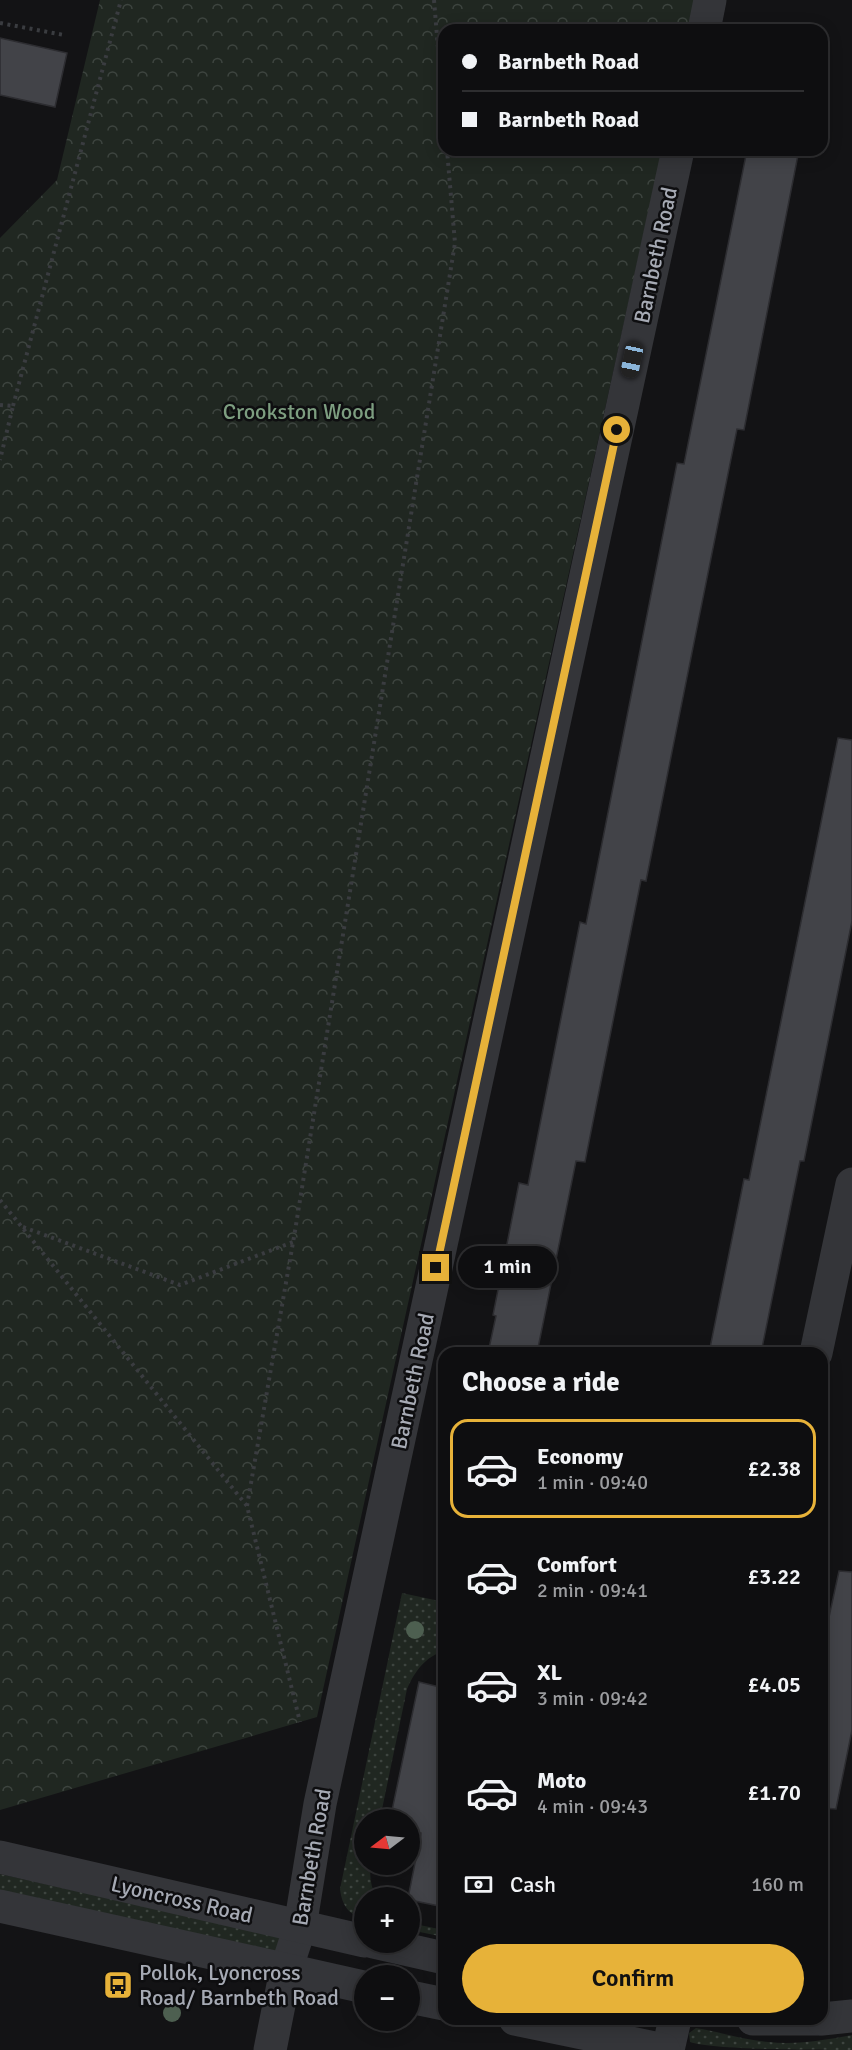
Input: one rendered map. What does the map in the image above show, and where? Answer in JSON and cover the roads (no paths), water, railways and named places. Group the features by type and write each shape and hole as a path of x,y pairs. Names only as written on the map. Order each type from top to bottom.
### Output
{"street":[{"path":"705,24 710,0"},
{"name":"Barnbeth Road","path":"270,2050 286,1970 300,1926 325,1781 677,156"},
{"path":"817,1347 852,1184"},
{"name":"Lyoncross Road","path":"0,1857 354,1939"},
{"name":"Lyoncross Road","path":"0,1906 354,1986"},
{"path":"420,1953 438,1957"},
{"path":"420,1999 438,2003"},
{"path":"828,2018 852,2016"},
{"path":"544,2025 664,2050"},
{"path":"668,2050 674,2025"}],"place":[{"name":"Pollok, Lyoncross Road/ Barnbeth Road","path":"118,1985"}],"park label":[{"name":"Crookston Wood","path":"299,411"}]}
